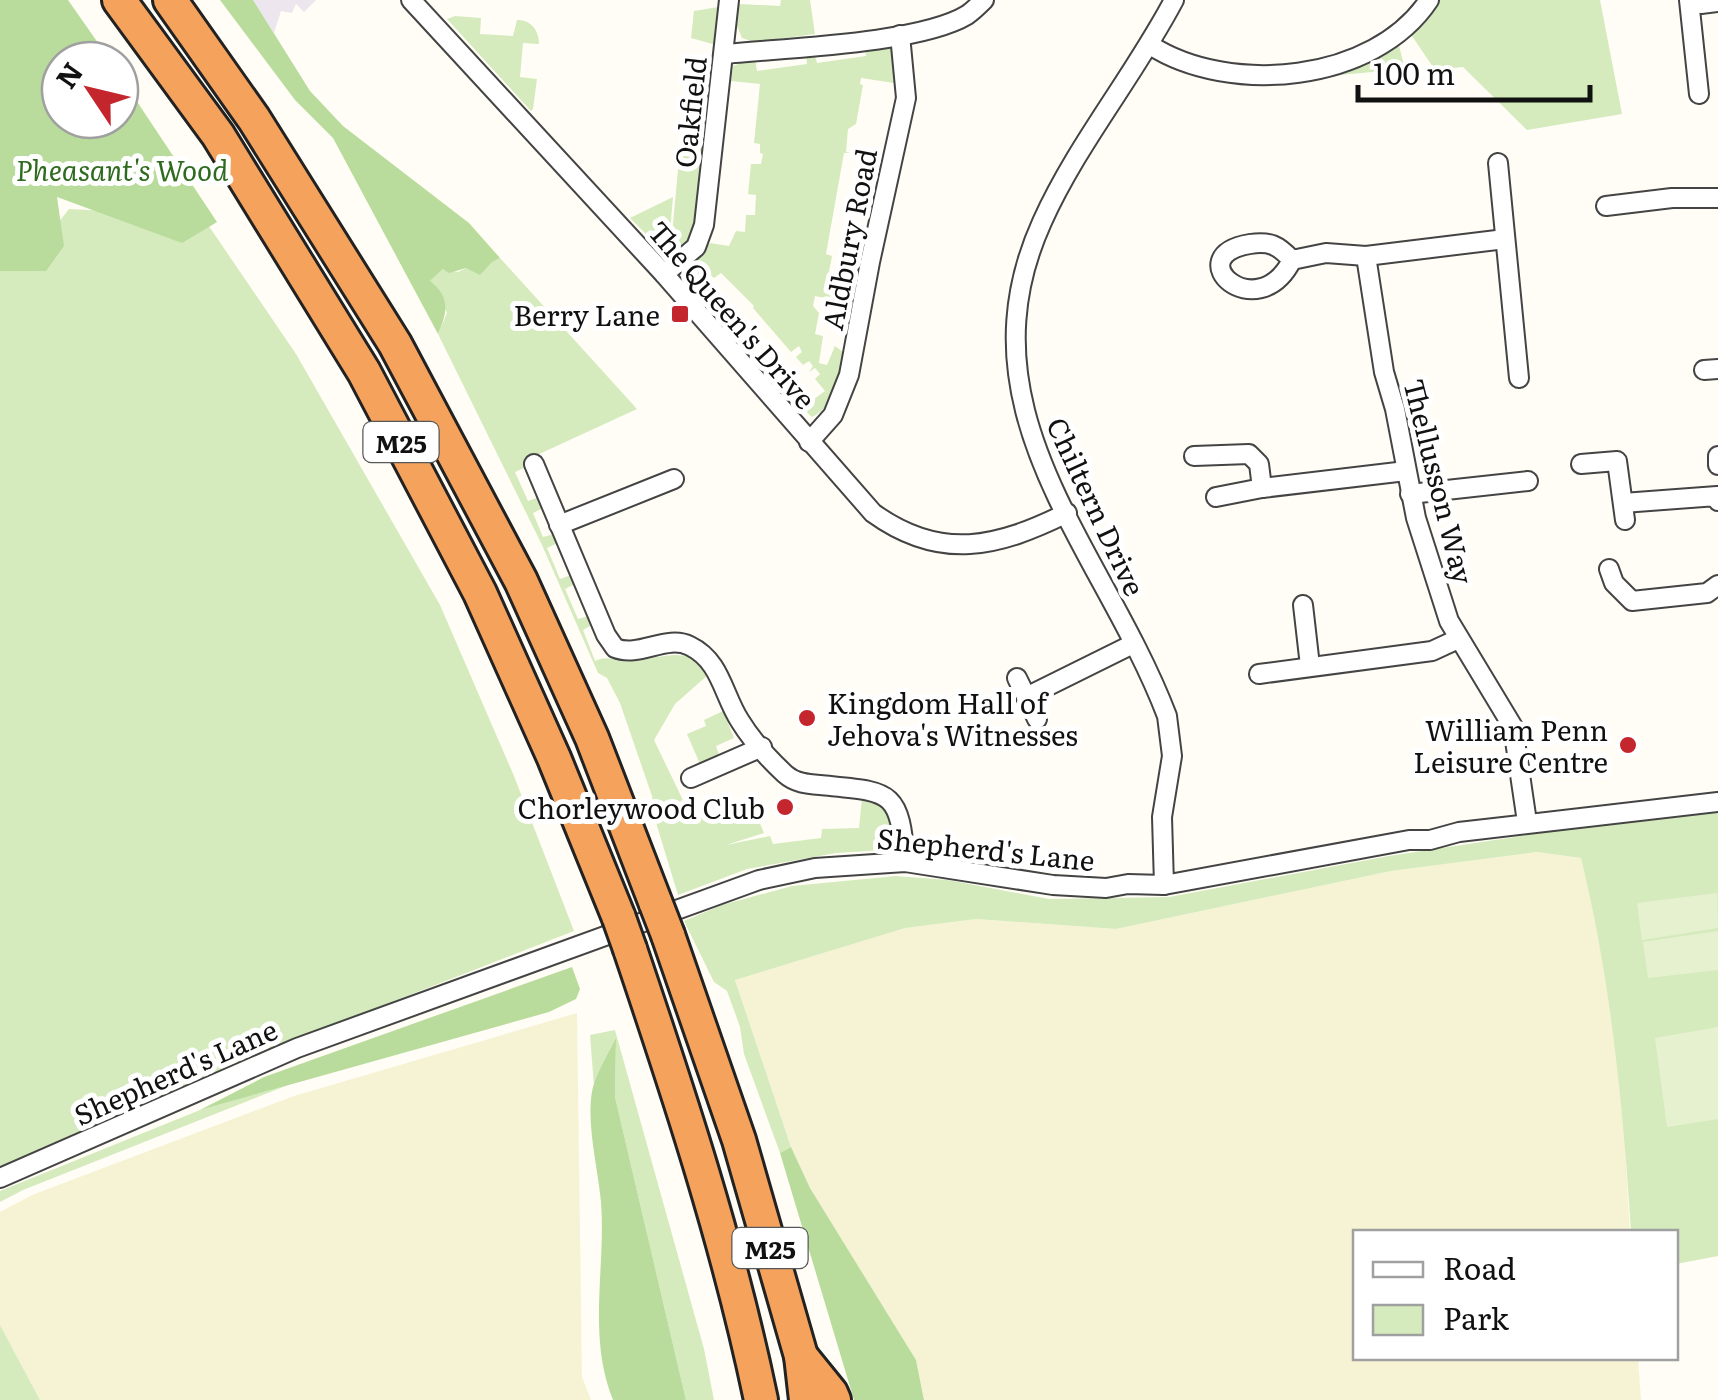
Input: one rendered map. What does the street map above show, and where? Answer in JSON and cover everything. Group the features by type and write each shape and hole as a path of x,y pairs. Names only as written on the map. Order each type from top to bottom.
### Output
{"highway":[{"name":"M25","path":"120,0 218,135 364,372 480,594 554,758 624,934 689,1124 761,1400"},
{"name":"M25","path":"170,0 254,118 395,344 521,581 592,738 668,935 738,1140 800,1356 806,1400"},
{"name":"M25","path":"800,1356 834,1400"}],"street":[{"name":"The Queen's Drive","path":"411,0 664,274 809,442 890,526 946,545 983,544 1067,513"},
{"name":"Oakfield","path":"664,274 696,247 704,225 728,0"},
{"path":"724,54 900,35 966,15 984,0"},
{"name":"Chiltern Drive","path":"1164,885 1162,817 1170,780 1172,738 1159,696 1042,467 1024,412 1016,353 1016,300 1030,252 1057,192 1174,0"},
{"path":"1150,44 1188,66 1217,72 1302,70 1341,64 1385,44 1404,30 1429,0"},
{"path":"1699,94 1691,0 1702,4 1718,2"},
{"name":"Aldbury Road","path":"809,442 833,415 850,375 906,98 900,35"},
{"path":"1498,163 1519,378"},
{"path":"1606,206 1672,198 1718,198"},
{"path":"1292,260 1339,252 1366,256 1387,250 1505,239"},
{"name":"Thellusson Way","path":"1366,256 1384,372 1410,494 1439,596 1458,639 1514,727 1527,822"},
{"path":"1194,456 1249,454 1259,464 1262,488"},
{"path":"1718,456 1718,464"},
{"path":"1581,464 1617,461 1624,511 1718,495"},
{"path":"534,464 612,644 628,652 674,643 692,646 710,662 737,717 794,781 886,796 899,810 906,862"},
{"path":"1216,498 1262,488 1406,470"},
{"path":"559,525 674,478"},
{"path":"1410,494 1528,481"},
{"path":"1610,569 1614,583 1632,601 1706,593 1718,585"},
{"path":"1303,605 1310,666"},
{"path":"1258,674 1432,651 1458,639"},
{"path":"1026,697 1133,644"},
{"path":"1016,678 1037,719"},
{"path":"690,778 762,748"},
{"name":"Shepherd's Lane","path":"0,1178 297,1048 759,880 815,868 906,862 1053,885 1164,885 1527,822 1718,802"}],"shaded area":[{"path":"253,0 316,0 304,12 296,4 292,13 281,11 274,33"},
{"path":"1537,852 1581,858 1596,919 1621,1081 1630,1230 1353,1230 1353,1360 1638,1360 1641,1400 924,1400 916,1360 810,1188 791,1147 735,980 904,928 976,919 1116,929 1391,871"},
{"path":"577,1013 582,1377 591,1400 40,1400 0,1325 0,1212 32,1195 294,1096"}],"green space":[{"name":"Pheasant's Wood","path":"0,0 68,0 96,40 40,40 40,140 140,140 140,106 217,222 182,243 57,197 64,246 46,271 0,271"},
{"path":"220,0 253,0 310,91 343,126 469,223 500,258 480,275 466,268 449,273 443,269 430,281 444,299 444,319 438,334 333,138 295,100"},
{"path":"781,0 810,0 815,34 754,42 742,38 737,26 739,4 780,6"},
{"path":"1436,0 1600,0 1622,114 1527,130 1463,67 1435,70 1410,33"},
{"path":"718,7 716,45 691,38 694,11"},
{"path":"481,18 480,34 513,36 517,20 533,27 539,44 523,43 520,77 537,79 531,111 447,19"},
{"path":"1398,42 1405,69 1329,76 1327,72"},
{"path":"864,43 887,45 891,49 894,83 861,78 856,124 848,129 846,152 851,153 844,153 826,254 832,256 825,293 831,295 830,299 815,296 813,306 819,313 815,334 823,336 819,363 827,365 835,346 843,352 831,398 812,417 802,408 825,391 815,379 820,374 815,368 809,372 813,366 809,361 803,365 796,357 802,352 799,346 791,352 721,273 714,278 709,274 694,287 685,278 688,268 710,243 729,246 736,231 745,232 746,215 755,215 756,195 748,194 751,164 761,164 763,154 760,144 754,143 760,84 731,81 733,66 755,58 757,71 807,64 806,54 814,52 817,63 866,56"},
{"path":"690,54 715,59 711,88 687,85"},
{"path":"686,92 710,95 706,133 684,120"},
{"path":"681,138 705,146 703,192 691,235 670,256"},
{"path":"673,197 668,253 665,253 630,218"},
{"path":"69,209 202,216 296,354 440,605 514,776 574,931 322,1029 0,1169 0,270 43,242"},
{"path":"500,258 637,409 524,461 526,467 515,472 528,501 539,497 543,508 533,513 543,537 554,534 558,543 547,548 560,579 571,575 575,584 565,589 578,619 588,616 592,625 583,630 595,661 684,656 709,674 675,704 654,740 693,821 733,810 735,815 753,807 764,833 726,845 770,836 773,844 821,838 822,829 859,828 862,799 884,810 890,821 894,834 885,850 836,853 747,869 678,895 654,816 652,796 620,703 607,678 598,673 542,545 438,334 447,313 430,281 443,269 472,270"},
{"path":"723,711 734,738 716,746 719,755 700,764 687,734 706,726 704,720"},
{"path":"1718,812 1718,1256 1678,1264 1678,1230 1631,1230 1614,1044 1581,858 1537,852 1391,871 1116,929 976,919 905,928 735,980 791,1147 780,1153 744,1054 740,1027 727,991 714,982 684,921 722,905 792,886 896,876 948,880 1049,899 1169,897 1389,856 1594,825"},
{"path":"1717,893 1718,928 1642,940 1637,903"},
{"path":"1718,931 1718,970 1648,978 1643,942"},
{"path":"572,967 580,989 576,999 549,1012 200,1110 264,1077"},
{"path":"1718,1027 1718,1119 1667,1127 1655,1038"},
{"path":"615,1030 704,1349 714,1400 686,1400 615,1097 616,1041 594,1086 590,1035"},
{"path":"616,1038 615,1097 686,1400 613,1400 605,1376 599,1327 601,1202 590,1114 595,1081"},
{"path":"288,1085 0,1202 0,1191 200,1110"},
{"path":"791,1147 810,1188 916,1360 924,1400 854,1400 780,1153"},
{"path":"0,1325 40,1400 0,1400"}],"place":[{"name":"Berry Lane","path":"680,314"},
{"name":"Kingdom Hall of Jehova's Witnesses","path":"807,718"},
{"name":"William Penn Leisure Centre","path":"1628,745"},
{"name":"Chorleywood Club","path":"785,807"}]}
